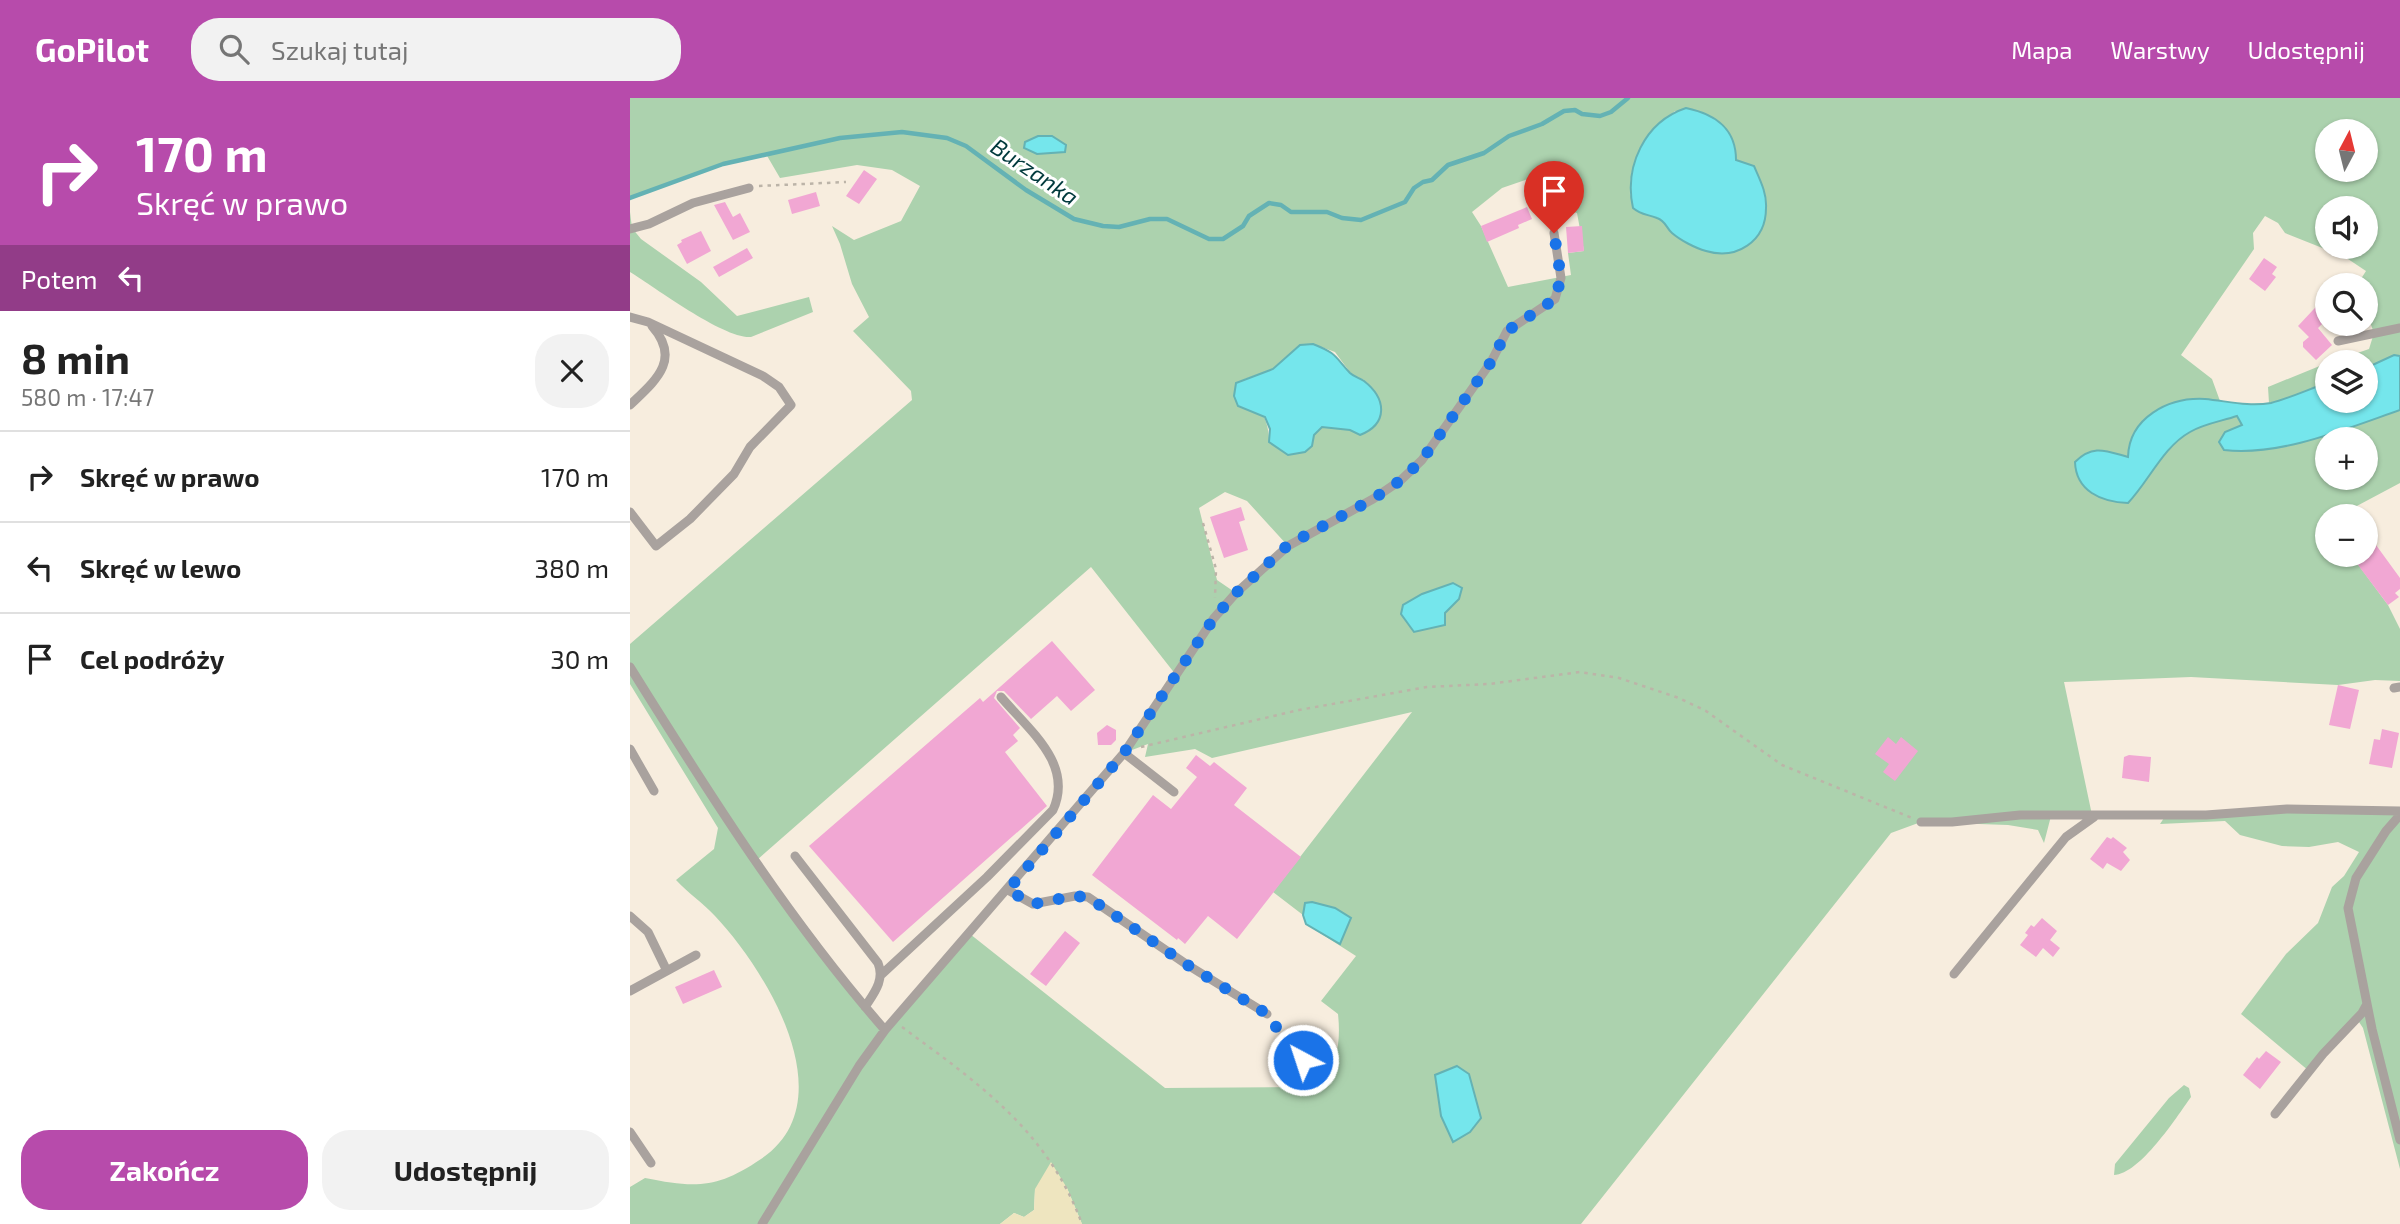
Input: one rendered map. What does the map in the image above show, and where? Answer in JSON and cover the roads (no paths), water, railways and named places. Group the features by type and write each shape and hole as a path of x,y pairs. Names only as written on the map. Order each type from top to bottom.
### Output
{"lane":[{"path":"630,229 693,203 749,188"},
{"path":"762,1224 859,1066 885,1030 1124,753 1214,618 1252,577 1288,545 1373,499 1401,480 1422,460 1491,362 1507,331 1555,299 1561,278 1554,233"},
{"path":"630,317 648,322 763,376 779,387 791,405 750,447 734,474 690,519 656,546 630,512"},
{"path":"630,405 659,375 665,359 660,338 648,322"},
{"path":"2338,341 2400,328"},
{"path":"630,667 723,813 840,977 885,1030"},
{"path":"865,1007 875,992 881,975 987,877 1053,810 1057,802 1060,779 1056,764 1002,696"},
{"path":"630,750 654,790"},
{"path":"1124,753 1174,792"},
{"path":"1921,821 1952,822 2020,815 2206,816 2287,809 2400,813"},
{"path":"2400,813 2366,860 2349,899 2349,921 2400,1140"},
{"path":"1954,974 2066,837 2089,819 2102,815"},
{"path":"794,856 871,953 881,975"},
{"path":"1008,890 1033,904 1074,896 1088,897 1186,964 1267,1014"},
{"path":"630,916 648,932 666,969"},
{"path":"630,991 695,955"},
{"path":"2275,1114 2367,1004"},
{"path":"630,1132 651,1163"}],"water":[{"path":"1686,108 1706,114 1722,124 1732,139 1736,160 1754,166 1763,187 1765,220 1755,239 1738,250 1717,253 1697,248 1675,236 1660,219 1633,208 1632,177 1640,148 1659,124"},
{"path":"1038,136 1052,136 1066,145 1065,152 1037,154 1024,148 1025,142"},
{"path":"1313,344 1331,353 1353,376 1372,388 1380,403 1380,418 1360,435 1350,430 1322,427 1314,435 1312,446 1305,452 1288,455 1269,442 1270,429 1265,417 1238,406 1234,396 1236,383 1273,369 1300,345"},
{"path":"2394,355 2400,356 2400,410 2351,427 2315,427 2313,439 2245,451 2224,450 2219,442 2225,432 2242,425 2237,416 2207,425 2180,438 2128,503 2108,500 2092,493 2076,472 2075,462 2094,451 2128,457 2135,431 2143,421 2165,406 2191,399 2262,404 2315,388 2315,413 2378,413 2378,362"},
{"path":"1453,583 1462,588 1459,599 1445,613 1445,625 1414,632 1401,614 1403,605 1422,594"},
{"path":"1312,902 1335,908 1351,918 1340,944 1306,924 1303,915 1305,903"},
{"path":"1457,1066 1469,1074 1481,1118 1470,1132 1453,1142 1441,1116 1435,1075"}],"waterway":[{"name":"Burzanka","path":"630,198 723,164 840,138 902,132 947,138 966,146 1026,190 1074,219 1119,227 1150,219 1167,219 1209,239 1223,239 1269,203 1281,205 1291,212 1327,212 1342,218 1361,220 1405,202 1414,188 1432,180 1448,165 1484,153 1509,136 1542,124 1564,111 1575,110 1582,114 1600,116 1611,112 1628,98"}]}
